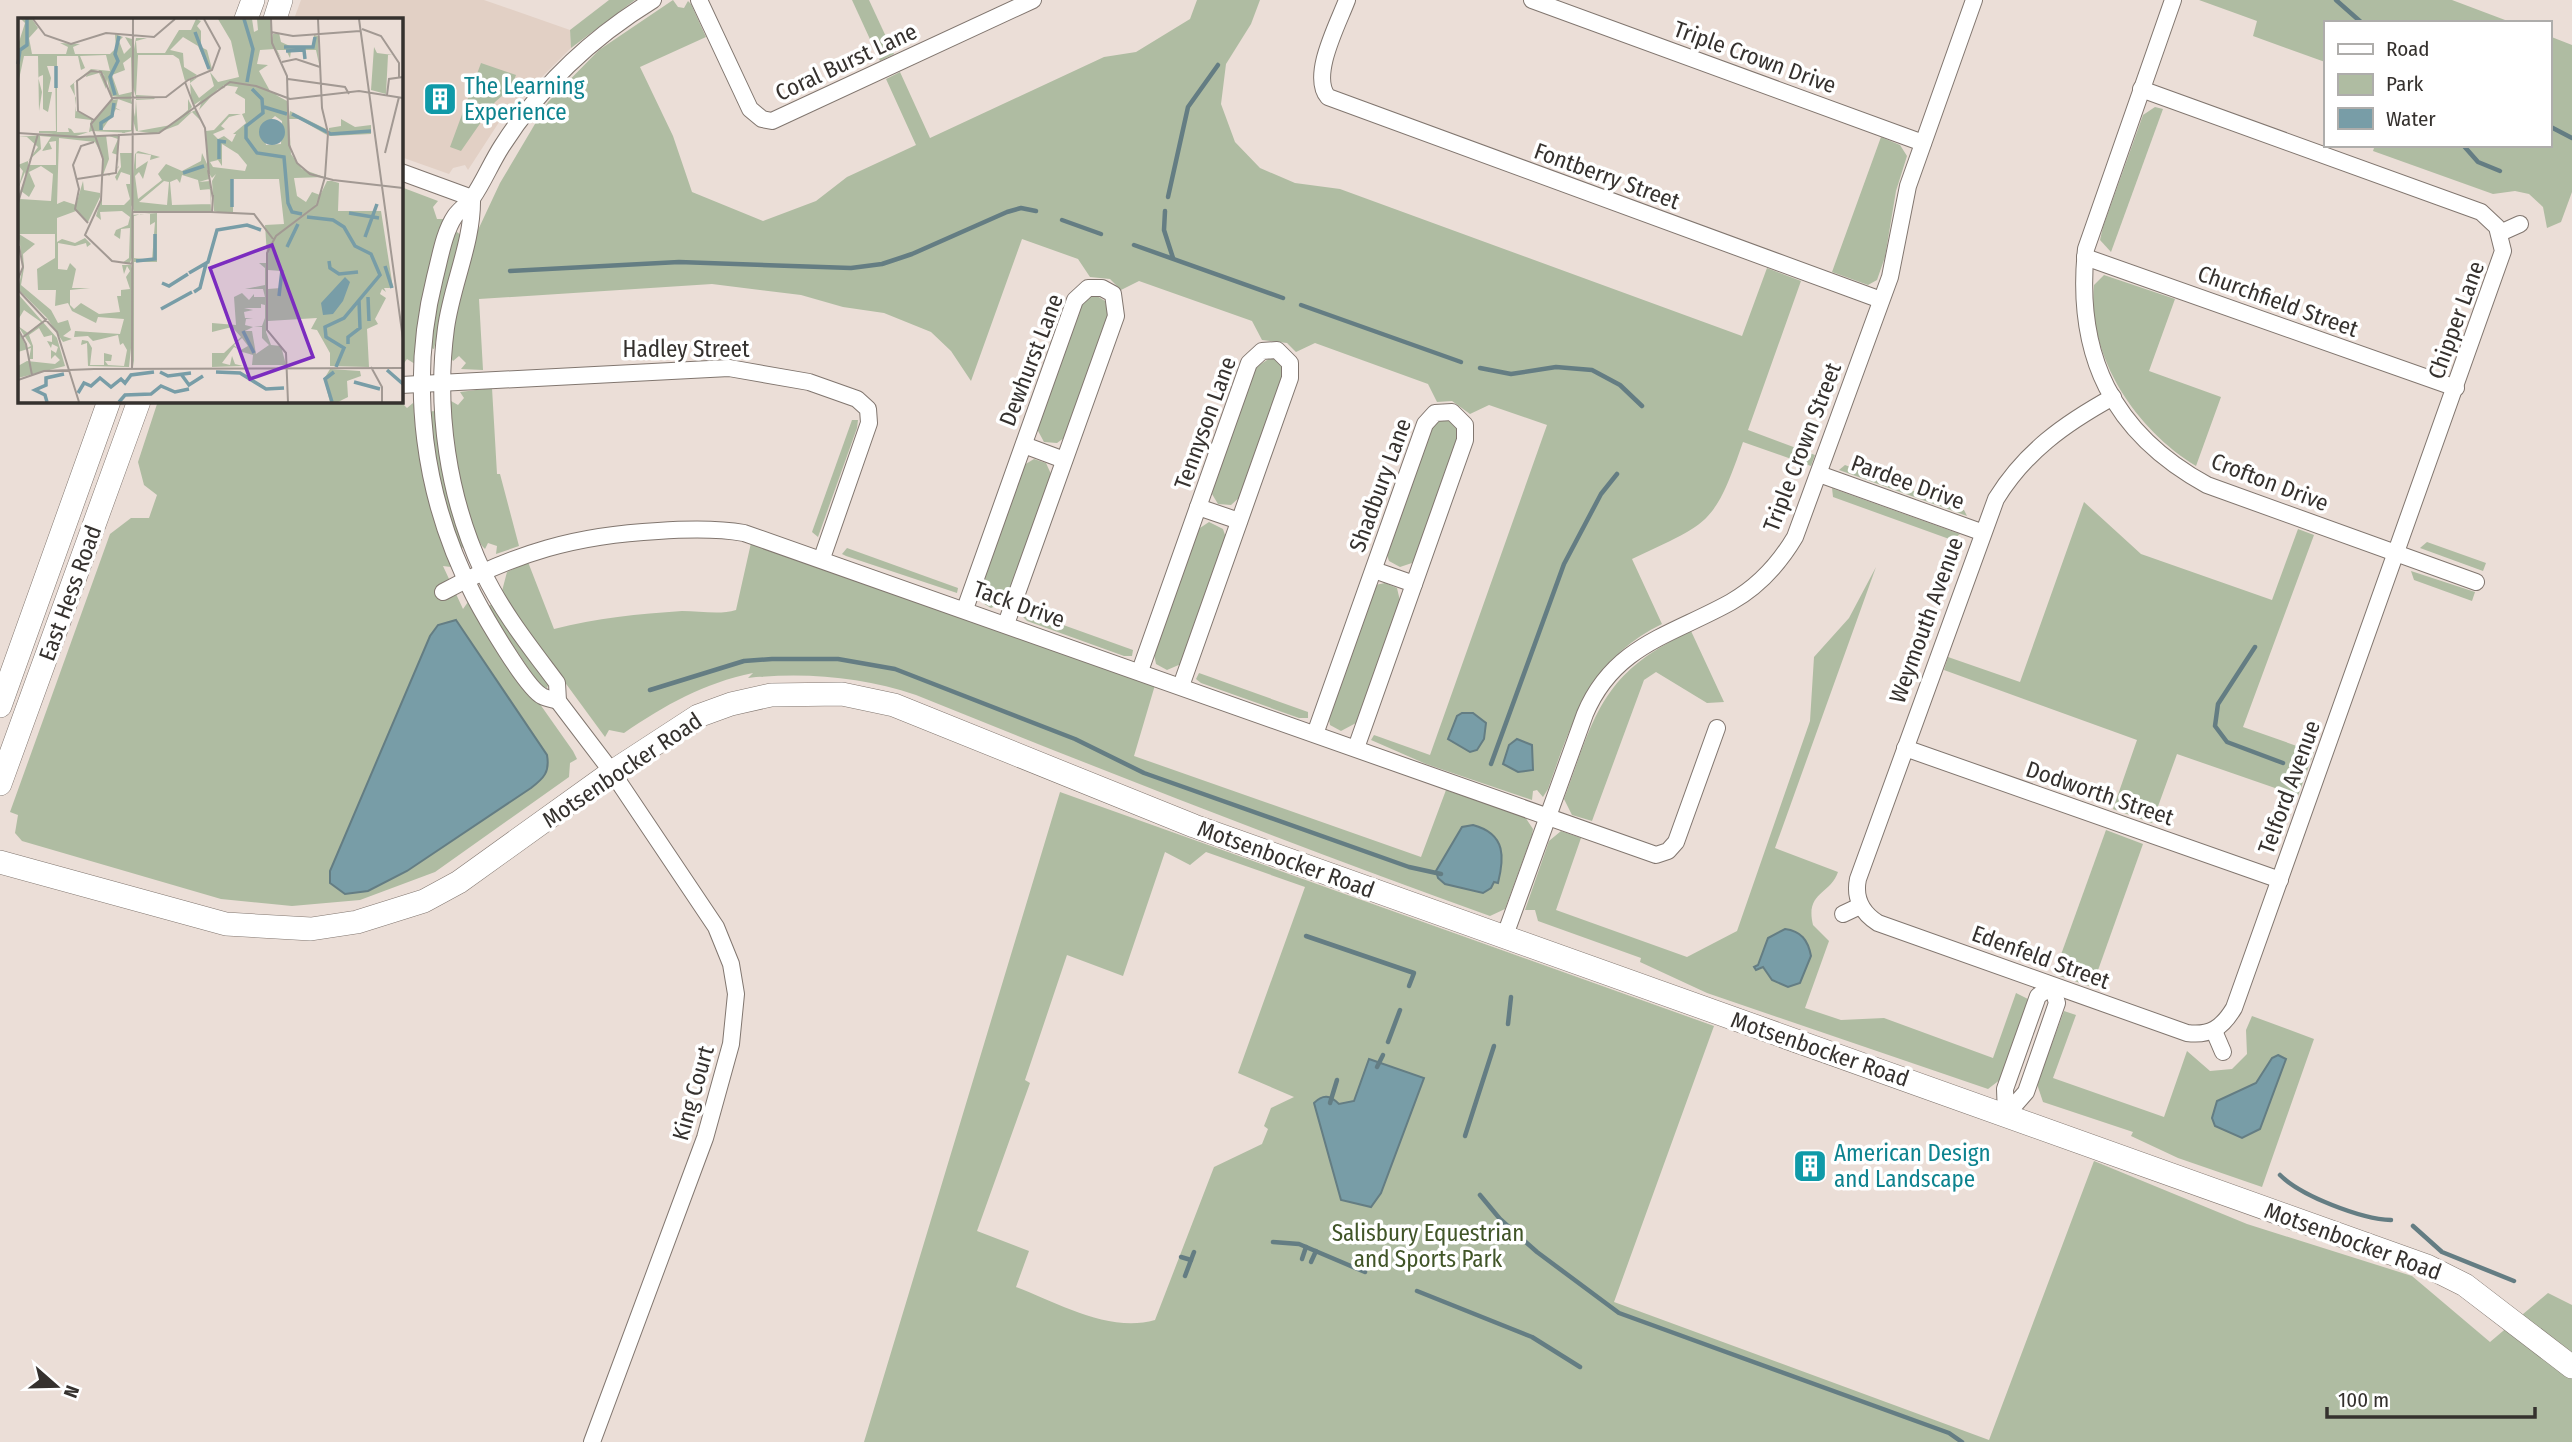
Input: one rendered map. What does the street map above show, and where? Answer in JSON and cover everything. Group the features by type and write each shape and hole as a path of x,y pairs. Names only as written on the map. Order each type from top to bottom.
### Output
{"main road":[{"path":"246,18 253,0"},
{"path":"275,18 281,0"},
{"name":"East Hess Road","path":"0,706 109,402"},
{"name":"East Hess Road","path":"0,784 139,402"},
{"name":"Motsenbocker Road","path":"0,862 226,924 311,929 357,922 425,901 459,882 612,772 680,727 731,704 795,693 861,697 925,716 1194,826 2436,1269 2465,1285 2572,1367"}],"street":[{"path":"558,701 541,696 490,625 466,580 446,533 435,494 423,422 425,329 437,270 454,217 472,198 503,145 552,81 597,38 653,0"},
{"name":"Coral Burst Lane","path":"699,0 760,125 779,120 1033,0"},
{"name":"Fontberry Street","path":"1347,0 1321,71 1317,91 1337,101 1881,300"},
{"name":"Triple Crown Drive","path":"1531,0 1923,143"},
{"name":"Triple Crown Street","path":"1504,938 1585,714 1609,675 1641,646 1732,601 1770,572 1795,537 1894,265 1908,186 1974,0"},
{"name":"Crofton Drive","path":"2173,0 2090,231 2085,257 2082,286 2085,322 2094,359 2113,397 2149,444 2197,479 2219,490 2476,582"},
{"path":"2141,89 2481,212 2494,222 2500,233 2519,224"},
{"path":"402,172 472,198"},
{"path":"472,198 473,224 449,312 442,382 443,418 454,483 483,572 506,612 557,683 558,701 612,772"},
{"name":"Chipper Lane","path":"2397,552 2501,263 2504,251 2500,233"},
{"name":"Churchfield Street","path":"2085,257 2456,388"},
{"name":"Dewhurst Lane","path":"965,609 1075,300 1088,288 1102,288 1113,294 1116,316 1006,624"},
{"name":"Tennyson Lane","path":"1140,671 1249,363 1262,351 1277,350 1290,363 1290,378 1181,686"},
{"name":"Hadley Street","path":"402,385 729,368 809,382 857,399 874,407 822,558"},
{"name":"Weymouth Avenue","path":"1860,906 1857,894 1858,879 1981,532 2004,486 2036,448 2062,427 2113,397"},
{"name":"Shadbury Lane","path":"1315,734 1425,424 1435,413 1452,412 1465,425 1465,440 1356,748"},
{"path":"1024,445 1064,460"},
{"name":"Pardee Drive","path":"1819,474 1981,532"},
{"path":"1198,507 1239,522"},
{"name":"Tack Drive","path":"443,592 483,572 559,543 666,530 712,529 744,533 822,558 1644,851 1662,855 1676,842 1717,728"},
{"name":"Telford Avenue","path":"2214,1031 2226,1021 2234,1008 2397,552"},
{"path":"1374,569 1414,584"},
{"name":"Dodworth Street","path":"1905,748 2280,880"},
{"name":"King Court","path":"592,1442 705,1138 731,1044 736,1009 731,964 716,927 612,772"},
{"path":"1843,914 1860,906"},
{"name":"Edenfeld Street","path":"1860,906 1878,923 2052,986 2187,1033 2214,1031"},
{"path":"2006,1115 2005,1089 2038,996 2052,986"},
{"path":"2214,1031 2223,1052"}],"shaded area":[{"path":"301,0 484,0 570,30 571,48 503,116 468,170 465,165 453,168 449,174 402,157 402,18 294,18"}],"green space":[{"path":"609,0 635,0 571,48 570,30"},
{"path":"673,0 678,7 684,8 688,1 691,4 706,37 640,67 673,136 692,192 763,221 816,201 847,177 916,145 886,79 900,72 930,138 1104,57 1136,52 1190,19 1197,0 1260,0 1251,24 1226,64 1221,104 1235,142 1260,168 1295,183 1340,189 1742,336 1767,268 1801,281 1748,430 1815,455 1811,466 1743,442 1724,491 1706,518 1678,537 1632,559 1662,624 1618,654 1601,673 1576,716 1548,789 1543,797 1537,790 1533,791 1532,800 1426,764 1371,740 1374,735 1430,755 1547,425 1489,405 1470,414 1452,401 1437,402 1428,384 1315,343 1296,352 1287,343 1262,340 1252,321 1139,281 1121,290 1110,279 1090,277 1078,259 1022,239 971,381 951,351 931,332 884,313 843,307 801,295 712,284 479,299 483,370 461,369 466,363 459,356 453,361 451,358 453,324 478,230 500,183 548,102 599,50"},
{"path":"852,0 869,0 894,54 880,61"},
{"path":"2199,0 2452,0 2508,21 2324,21 2324,62 2253,36 2257,21"},
{"path":"2551,37 2572,45 2572,192 2561,222 2547,228 2543,207 2529,194 2515,191 2493,194 2373,151 2374,147 2551,147"},
{"path":"481,63 516,75 511,88 495,102 461,151 450,147"},
{"path":"2155,107 2163,109 2111,252 2100,240 2103,227 2143,115"},
{"path":"1881,137 1900,145 1907,156 1896,191 1885,257 1877,280 1868,285 1832,272"},
{"path":"402,187 438,201 433,207 437,219 446,219 415,364 407,359 402,366"},
{"path":"454,233 462,236 449,277 434,349 431,348 435,304"},
{"path":"2104,275 2175,299 2149,371 2221,397 2196,466 2154,433 2120,389 2108,365 2094,312 2094,285"},
{"path":"1097,296 1105,301 1108,315 1064,438 1057,443 1044,442 1037,429 1079,308 1089,297"},
{"path":"1270,358 1279,361 1284,375 1241,496 1231,505 1218,504 1212,494 1213,487 1255,368"},
{"path":"492,388 497,474 500,474 519,546 496,554 497,546 488,543 485,549 478,539 464,501 454,454 450,414 451,401 458,405 464,398 460,392"},
{"path":"158,402 401,402 407,408 413,403 451,567 443,566 463,609 468,602 573,751 577,759 570,763 569,777 435,872 360,900 292,906 221,899 22,841 15,833 18,815 10,812 110,534 131,518 149,518 157,495 144,485 138,462"},
{"path":"430,412 436,412 464,548 459,547 436,474"},
{"path":"1444,418 1453,422 1459,434 1416,556 1412,563 1400,567 1389,561 1387,555 1434,421"},
{"path":"852,420 858,420 857,428 818,537 812,532"},
{"path":"1034,459 1046,463 1051,474 1006,601 991,608 981,602 979,591 1024,465"},
{"path":"1845,465 1964,510 1967,516 1839,470"},
{"path":"1832,488 1960,534 1952,540 1833,497"},
{"path":"2084,502 2141,554 2272,600 2298,529 2314,535 2243,727 2314,752 2298,796 2177,754 2152,823 2113,809 2137,740 1944,670 1948,657 2020,682"},
{"path":"1209,522 1223,529 1226,538 1181,664 1167,670 1156,664 1154,654 1197,530"},
{"path":"2427,542 2486,563 2483,571 2420,548"},
{"path":"751,543 1155,685 1134,756 1421,857 1446,790 1525,817 1533,829 1532,835 1505,909 1490,916 1202,809 916,695 875,684 812,676 748,678 753,673 701,689 670,704 624,733 609,730 605,737 520,621 502,591 507,572 528,562 554,629 634,615 736,610"},
{"path":"847,548 958,588 957,593 842,554"},
{"path":"1876,567 1775,848 1838,872 1812,906 1813,925 1829,941 1805,1008 1841,1020 1884,1018 1993,1058 2016,993 2028,999 2001,1079 1988,1089 1707,993 1640,962 1641,958 1538,921 1535,910 1525,910 1549,841 1561,831 1581,838 1556,910 1687,957 1737,931 1810,721 1814,657 1849,618"},
{"path":"2411,571 2475,592 2472,601 2414,580"},
{"path":"1385,583 1397,588 1400,601 1356,723 1341,731 1330,725 1328,713 1375,585"},
{"path":"492,604 549,683 547,688 541,687 487,607"},
{"path":"1027,612 1133,650 1132,656 1124,656 1027,621 1022,616"},
{"path":"1691,631 1724,702 1707,703 1656,672 1644,680 1592,821 1572,815 1564,799 1585,742 1606,698 1638,663"},
{"path":"1199,673 1308,712 1308,718 1299,718 1201,683 1196,679"},
{"name":"Salisbury Equestrian and Sports Park","path":"1060,792 1714,1026 1614,1302 1989,1440 2094,1161 2247,1224 2412,1276 2490,1342 2548,1293 2572,1305 2572,1442 864,1442","holes":["1165,852 1190,865 1206,852 1305,887 1238,1073 1294,1097 1271,1108 1264,1126 1268,1129 1262,1144 1214,1167 1155,1320 1120,1323 1066,1308 1016,1287 1029,1251 977,1231 1030,1083 1025,1080 1067,955 1123,976"]},
{"path":"2106,830 2143,844 2092,987 2054,974"},
{"path":"2064,1011 2076,1015 2053,1078 2164,1117 2187,1051 2210,1071 2232,1069 2247,1054 2246,1030 2252,1016 2314,1039 2262,1187 2178,1158 2131,1136 2133,1132 2043,1102 2037,1084"}],"water":[{"path":"456,620 547,755 547,770 543,778 531,788 407,871 368,891 345,894 330,883 330,871 430,636 438,625"},
{"path":"1473,713 1486,723 1484,739 1477,750 1470,752 1448,739 1457,716"},
{"path":"1517,739 1532,745 1533,770 1518,772 1503,764 1509,745"},
{"path":"1473,825 1492,834 1502,856 1498,883 1494,882 1491,888 1483,893 1445,884 1438,878 1436,871 1462,827"},
{"path":"1785,929 1803,937 1811,956 1800,983 1788,987 1772,980 1763,967 1756,970 1754,967 1758,965 1768,938"},
{"path":"2278,1055 2286,1059 2260,1129 2242,1138 2215,1126 2212,1118 2217,1101 2256,1083 2272,1058"},
{"path":"1369,1059 1424,1078 1381,1193 1371,1207 1341,1200 1314,1103 1326,1097 1339,1104 1354,1101"}],"waterway":[{"path":"2336,0 2360,21"},
{"path":"1168,197 1188,107 1218,65"},
{"path":"2551,127 2572,138"},
{"path":"2465,147 2478,162 2500,171"},
{"path":"510,271 679,262 851,268 882,264 912,254 1007,212 1021,208 1036,211"},
{"path":"1165,211 1164,230 1173,258"},
{"path":"1062,220 1101,234"},
{"path":"1134,245 1283,298"},
{"path":"1301,305 1461,362"},
{"path":"1480,368 1511,374 1556,367 1592,370 1620,385 1642,406"},
{"path":"1491,764 1564,564 1601,494 1617,474"},
{"path":"2255,647 2218,704 2215,726 2227,742 2283,763"},
{"path":"650,690 744,661 838,659 895,669 1075,739 1144,773 1409,867 1441,874"},
{"path":"1306,936 1414,973 1409,986"},
{"path":"1508,1024 1511,997"},
{"path":"1388,1042 1400,1010"},
{"path":"1465,1136 1494,1046"},
{"path":"1377,1067 1383,1055"},
{"path":"1330,1103 1337,1080"},
{"path":"2280,1175 2302,1191 2332,1205 2364,1216 2391,1220"},
{"path":"1480,1195 1500,1219 1537,1252 1619,1313 1949,1433 1962,1442"},
{"path":"2413,1226 2442,1252 2514,1281"},
{"path":"1273,1242 1299,1244 1365,1272"},
{"path":"1302,1259 1306,1247"},
{"path":"1311,1262 1316,1251"},
{"path":"1185,1276 1194,1252"},
{"path":"1181,1257 1191,1260"},
{"path":"1417,1291 1532,1337 1580,1367"}],"place":[{"name":"The Learning Experience","path":"440,99"},
{"name":"American Design and Landscape","path":"1810,1166"}]}
